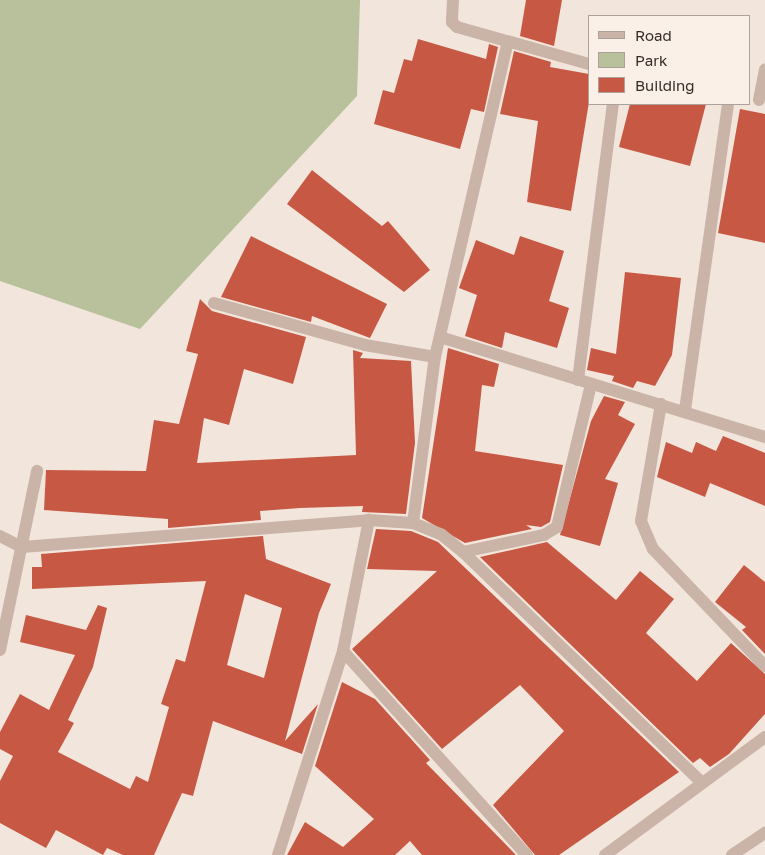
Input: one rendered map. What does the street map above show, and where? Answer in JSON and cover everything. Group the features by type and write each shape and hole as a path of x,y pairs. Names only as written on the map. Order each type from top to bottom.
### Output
{"street":[{"path":"453,0 452,22 457,27 588,64"},
{"path":"413,523 435,357 508,42"},
{"path":"758,100 765,70"},
{"path":"578,380 614,105"},
{"path":"685,410 728,105"},
{"path":"214,303 365,345 435,357"},
{"path":"440,337 591,384 685,410 765,437"},
{"path":"463,552 544,535 557,527 591,384"},
{"path":"662,404 641,521 653,549 765,666"},
{"path":"0,650 37,471"},
{"path":"278,855 343,651 368,520"},
{"path":"0,536 22,547 368,520 413,523 442,535 463,552 702,783"},
{"path":"343,651 527,855"},
{"path":"605,855 765,737"},
{"path":"732,855 765,833"}],"green space":[{"path":"0,0 360,0 357,96 140,329 0,281"}],"building":[{"path":"526,0 562,0 554,46 520,36"},
{"path":"418,39 486,59 489,44 498,47 484,112 471,109 460,149 374,124 383,90 394,93 404,59 412,61"},
{"path":"514,51 551,62 550,67 588,74 589,105 571,211 527,202 538,121 500,114"},
{"path":"630,105 706,105 690,166 619,147"},
{"path":"740,109 765,114 765,243 718,233"},
{"path":"312,170 382,226 388,221 430,270 404,292 287,204"},
{"path":"251,236 387,304 370,338 312,316 311,322 221,297"},
{"path":"520,236 564,251 549,301 569,308 557,348 505,332 502,348 465,336 477,295 459,288 476,240 514,255"},
{"path":"625,272 681,278 672,355 655,386 637,381 633,388 612,381 614,376 587,370 591,348 616,354"},
{"path":"200,299 212,311 306,337 293,384 244,369 229,425 204,418 197,463 356,455 353,350 363,353 360,358 411,361 415,443 406,514 362,512 363,506 300,508 260,511 261,520 168,528 168,519 44,510 46,470 146,471 154,420 179,424 198,354 186,351"},
{"path":"448,348 499,364 494,387 482,385 475,451 563,465 550,522 541,527 526,525 532,529 465,543 422,518"},
{"path":"604,396 625,402 618,415 635,424 605,479 618,483 600,546 560,535 591,421"},
{"path":"723,436 765,453 765,506 710,483 705,497 657,477 666,442 692,453 696,442 716,451"},
{"path":"376,529 411,531 438,542 679,772 559,855 535,855 493,805 564,731 520,685 442,749 352,649 437,571 367,569"},
{"path":"263,536 266,559 331,584 319,613 285,741 318,704 302,754 213,721 193,796 182,793 154,855 123,855 107,848 103,855 56,830 46,848 0,823 0,781 13,756 0,749 0,732 20,694 49,710 75,655 20,642 26,615 86,630 98,605 107,608 93,667 68,720 74,723 58,752 130,789 136,776 148,782 169,707 161,704 176,659 185,662 206,581 32,589 32,567 42,567 41,554","holes":["245,594 282,608 264,678 227,665"]},
{"path":"547,542 616,600 640,571 674,599 646,633 697,681 731,643 765,674 765,714 729,754 710,767 700,758 693,763 480,557"},
{"path":"744,565 765,582 765,654 742,630 746,627 715,602"},
{"path":"342,682 375,699 430,760 426,763 516,855 422,855 410,841 395,855 287,855 305,822 343,847 374,819 315,766"}]}
